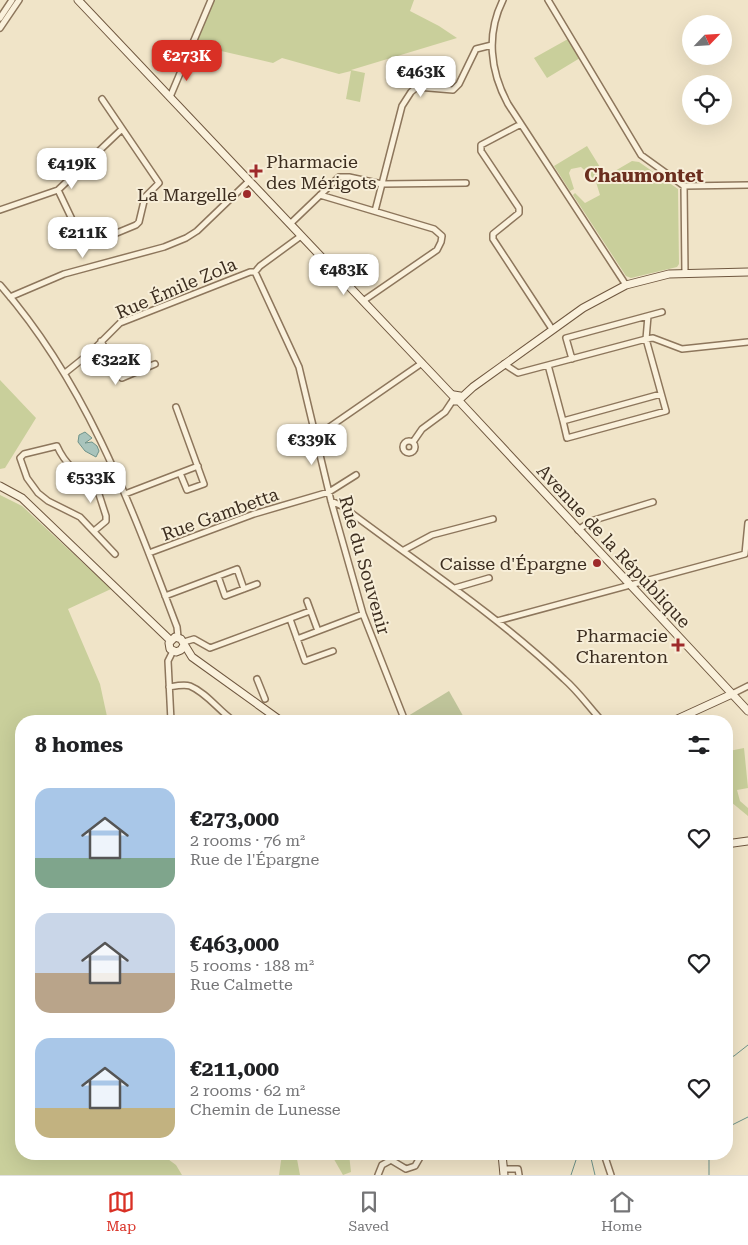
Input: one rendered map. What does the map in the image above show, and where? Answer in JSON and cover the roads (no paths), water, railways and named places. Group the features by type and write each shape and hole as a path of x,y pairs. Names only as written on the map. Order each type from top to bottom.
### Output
{"main road":[{"name":"Avenue de la République","path":"78,0 456,398 748,711"},
{"path":"456,398 600,297 626,285 669,274 748,272"},
{"path":"0,486 22,498 170,640 182,641"},
{"path":"170,640 169,646 192,657 273,715"},
{"path":"176,651 182,641"},
{"path":"182,641 192,657"},
{"path":"686,715 732,694"},
{"path":"733,843 748,841"}],"street":[{"path":"0,18 12,0"},
{"path":"0,28 20,0"},
{"path":"170,97 211,0"},
{"path":"503,0 495,20 492,45 498,83 520,124 626,285"},
{"path":"548,0 641,154 684,186 748,184"},
{"path":"376,211 402,106 411,92 417,88 453,90 459,84 476,49 492,45"},
{"path":"95,242 138,223 145,197 159,183 121,130 102,99"},
{"path":"520,124 480,145 481,151 519,208 519,214 492,234 493,240 552,329"},
{"path":"0,210 58,190 121,130"},
{"path":"290,224 339,177 349,177 382,184 466,183"},
{"path":"10,297 64,274 107,263 186,238 249,181"},
{"path":"684,186 685,273"},
{"path":"58,190 79,234 95,242 98,248"},
{"path":"320,195 434,229 440,233 442,239 437,250 363,301"},
{"path":"255,272 260,266 301,236"},
{"name":"Rue Émile Zola","path":"64,374 90,353 100,341 120,324 129,319 250,272 255,272"},
{"name":"Rue du Souvenir","path":"255,272 299,367 331,501 363,614 403,715"},
{"path":"0,285 64,374 104,445 149,553 182,641 194,640 210,648 310,611"},
{"path":"572,359 566,338 662,312"},
{"path":"548,365 567,438 666,411 646,339 648,316"},
{"path":"504,364 518,373 653,338 682,349 748,342"},
{"path":"100,341 115,365 118,375 122,378 155,364"},
{"path":"315,437 422,363"},
{"path":"563,421 661,394"},
{"path":"413,442 422,429 445,412 456,398"},
{"path":"176,407 204,484 187,490 180,473"},
{"path":"94,531 106,521 95,482 71,468 57,446 24,454 20,458 32,486 48,501 74,513 115,554"},
{"path":"124,494 198,466"},
{"path":"95,482 116,474"},
{"name":"Rue Gambetta","path":"149,553 254,514 329,492 356,476"},
{"path":"331,501 342,506 404,550 497,620 565,680 597,715"},
{"path":"578,530 591,522 653,502"},
{"path":"404,550 432,535 492,519"},
{"path":"497,620 747,554 748,523"},
{"path":"165,596 237,569 244,589"},
{"path":"218,576 225,596 257,584"},
{"path":"455,588 489,578"},
{"path":"307,601 318,631"},
{"path":"297,639 363,614"},
{"path":"290,619 305,661 333,651"},
{"path":"171,715 168,660 176,651"},
{"path":"257,680 265,699"},
{"path":"169,686 189,686 214,703 226,715"},
{"path":"732,694 748,686"},
{"path":"378,1175 382,1165 391,1160 403,1168 409,1169 419,1160"},
{"path":"606,1160 611,1175"},
{"path":"504,1172 519,1172 522,1163"}],"water":[{"path":"85,432 92,438 85,443 92,442 97,446 99,451 96,457 85,451 78,442 79,435"}],"waterway":[{"path":"733,1056 748,1045"},
{"path":"733,1124 748,1117"},
{"path":"571,1175 576,1160"},
{"path":"591,1160 595,1175"},
{"path":"709,1160 709,1175"}],"place":[{"name":"Pharmacie des Mérigots","path":"256,171"},
{"name":"La Margelle","path":"247,194"},
{"name":"Caisse d'Épargne","path":"597,563"},
{"name":"Pharmacie Charenton","path":"678,645"}],"district":[{"name":"Chaumontet","path":"644,175"}]}
